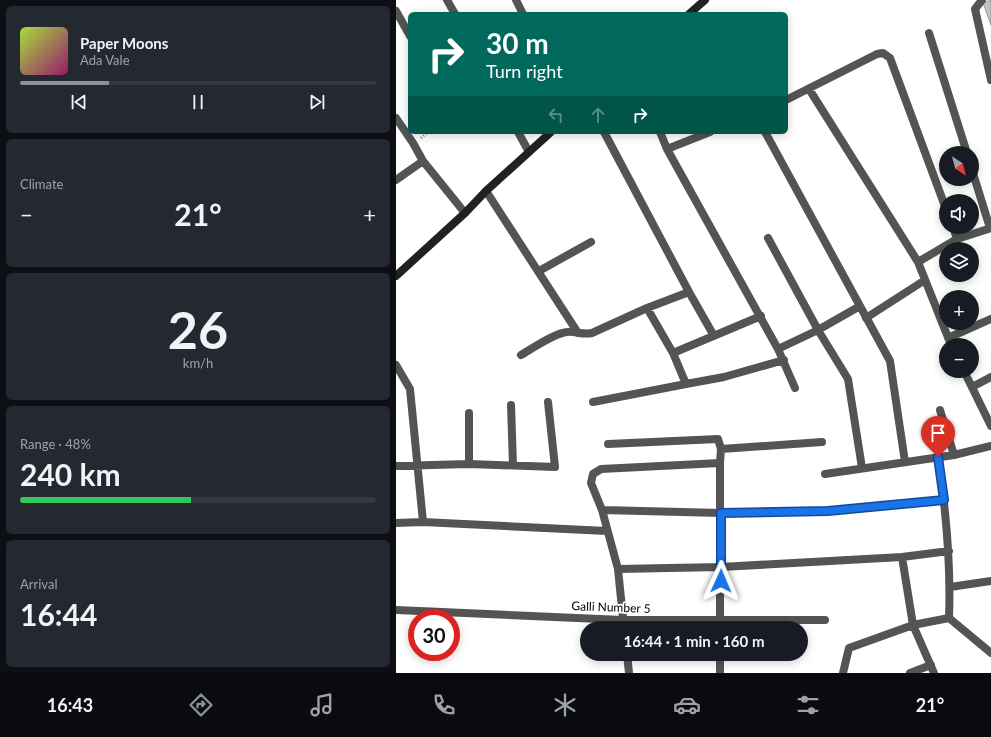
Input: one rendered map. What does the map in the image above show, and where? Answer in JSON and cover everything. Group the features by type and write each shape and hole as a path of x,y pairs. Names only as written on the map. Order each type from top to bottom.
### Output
{"main road":[{"path":"691,12 706,0"},
{"path":"396,276 549,134"}],"street":[{"path":"447,0 454,12"},
{"path":"516,0 522,12"},
{"path":"982,0 975,9 991,80"},
{"path":"396,11 408,32"},
{"path":"929,33 965,146"},
{"path":"788,99 877,54 883,53 890,58 941,194"},
{"path":"809,89 918,262 948,338"},
{"path":"396,119 413,143 423,161 465,213"},
{"path":"519,134 528,152"},
{"path":"605,134 714,336"},
{"path":"661,134 667,149 761,316 784,360 795,388"},
{"path":"667,149 705,134"},
{"path":"766,134 890,361 906,462"},
{"path":"396,180 423,161"},
{"path":"918,262 957,239 991,228 977,186"},
{"path":"486,191 578,333"},
{"path":"955,234 957,239"},
{"path":"768,238 818,330 848,379 862,468"},
{"path":"539,271 592,242"},
{"path":"866,318 925,280"},
{"path":"521,355 559,334 568,332 585,334 592,333 647,308 689,292"},
{"path":"778,349 818,330 860,306"},
{"path":"647,308 673,353 686,384"},
{"path":"673,353 761,316"},
{"path":"957,338 991,319"},
{"path":"593,402 724,377 784,360"},
{"path":"396,365 410,389 419,466 423,522"},
{"path":"972,387 991,377"},
{"path":"968,378 991,426"},
{"path":"396,466 469,464 555,466 548,402"},
{"path":"511,405 513,465"},
{"path":"940,410 954,455"},
{"path":"469,413 469,464"},
{"path":"608,444 718,439 721,449 720,621"},
{"path":"721,449 822,442"},
{"path":"825,474 954,455 991,446"},
{"path":"938,457 949,551 949,618"},
{"path":"624,621 618,569 602,510 591,483 593,474 601,469 720,463"},
{"path":"602,510 721,513 828,511 944,500"},
{"path":"396,523 423,522 607,531"},
{"path":"618,569 721,568 902,557 949,551"},
{"path":"902,557 913,625 934,673"},
{"path":"950,586 991,581"},
{"name":"Galli Number 5","path":"396,610 580,621"},
{"path":"843,673 849,648 913,625 949,618"},
{"path":"949,618 991,653"},
{"name":"Galli Number 5","path":"799,621 825,620"},
{"path":"628,661 629,673"},
{"path":"720,661 720,673"},
{"path":"910,673 931,665"}],"building":[{"path":"991,0 991,25 983,3"}],"route":[{"path":"721,581 721,513 828,511 944,500 938,457"}]}
